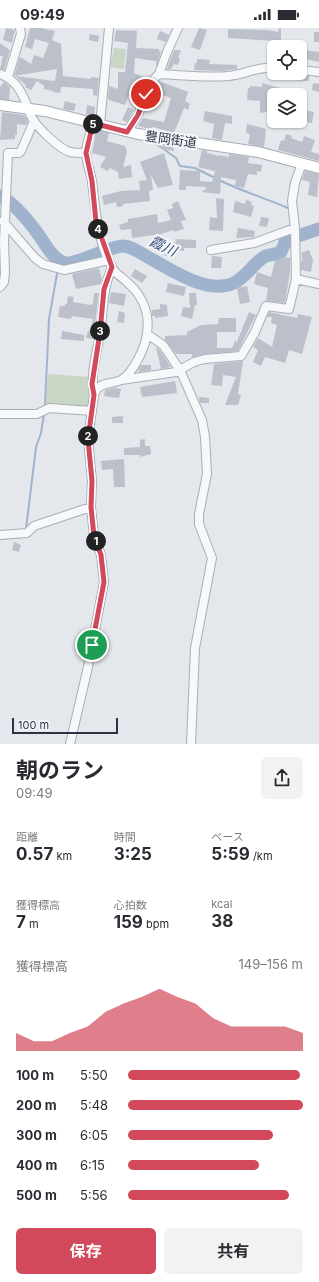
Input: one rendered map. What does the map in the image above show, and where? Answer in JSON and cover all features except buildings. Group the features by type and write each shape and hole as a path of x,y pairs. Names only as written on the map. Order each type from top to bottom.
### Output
{"main road":[{"name":"豊岡街道","path":"0,105 29,108 127,132 258,152 319,168"}],"street":[{"path":"20,28 21,34 4,76 16,84 34,121 55,143 70,152 86,153"},
{"path":"109,28 97,124 86,153 92,181 96,222 101,237 110,261 140,296 146,310 147,334 134,367 129,374 120,380"},
{"path":"127,132 138,115 151,82 159,74 166,52 178,28"},
{"path":"159,74 227,76 247,73 257,68 267,68"},
{"path":"307,71 319,72"},
{"path":"0,287 4,282 5,272 3,220 8,153 18,153 21,151 34,121"},
{"path":"70,744 88,667 104,582 101,555 94,536 91,507 92,481 88,439 96,389 101,385 120,380 176,372 194,362 205,359 241,356 255,332 266,306 290,309 296,279 295,230 292,201 295,183 302,164"},
{"path":"3,220 35,258 43,264 64,270 110,261"},
{"path":"211,250 254,243 295,230"},
{"path":"94,395 92,384 100,332 104,289 110,261"},
{"path":"296,279 319,284"},
{"path":"147,334 163,345 180,370 202,420 205,437 207,474 199,514 199,524 212,558 195,648 192,744"},
{"path":"0,414 37,414 49,408 92,411"},
{"path":"0,536 27,533 34,526 91,507"}],"green space":[{"path":"114,48 126,49 124,69 110,67"},
{"path":"48,374 91,377 88,407 46,403"}],"waterway":[{"path":"151,140 176,158 180,166 195,168 215,178"},
{"path":"219,180 288,208"},
{"name":"霞川","path":"0,196 11,203 21,213 49,250 60,261 70,263 109,249 127,246 182,276 203,284 214,286 224,286 234,283 243,277 264,257 281,252 286,240 319,229"},
{"name":"霞川","path":"58,263 59,259"},
{"path":"45,405 49,319 57,274"},
{"path":"26,529 36,447 41,433 44,415"},
{"path":"0,539 23,537"}],"route":[{"path":"92,645 104,582 104,570 101,555 94,536 91,507 92,481 88,454 88,439 94,395 92,384 100,332 104,289 112,267 96,222 92,181 86,153 93,123 127,132 138,115 146,94"}]}
